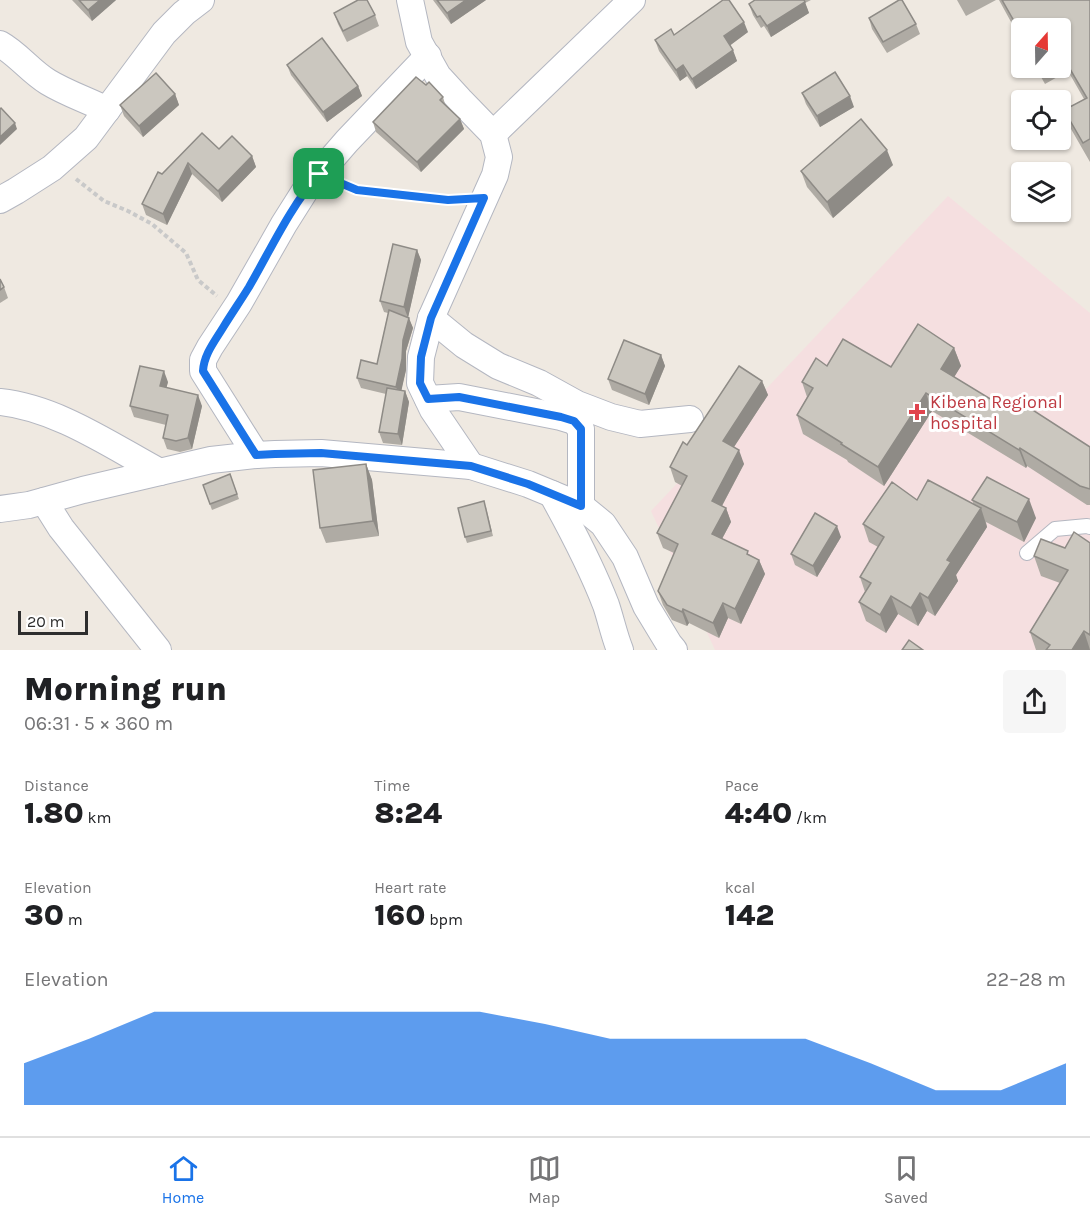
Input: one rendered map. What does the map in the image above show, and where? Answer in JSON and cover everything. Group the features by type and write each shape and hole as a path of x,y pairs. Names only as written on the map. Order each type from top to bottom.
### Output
{"street":[{"path":"0,200 43,174 86,138 164,33 201,0"},
{"path":"410,0 419,42 438,75 493,134 499,158 495,175 431,318 421,357 420,383 433,410 471,466"},
{"path":"493,134 632,0"},
{"path":"0,44 49,83 107,110"},
{"path":"256,455 203,371 203,360 308,186 347,141 428,56"},
{"path":"431,318 465,345 498,366 539,383 577,404 611,417 640,424 690,419"},
{"path":"428,399 459,397 574,421 581,429 581,506"},
{"path":"0,402 19,404 48,413 160,472"},
{"path":"0,509 28,506 83,490 211,460 256,455 321,453 471,466 528,484 581,506 603,524 625,557 646,606 674,650"},
{"path":"552,494 588,563 606,606 620,650"},
{"path":"44,501 67,536 158,650"}],"lane":[{"path":"1028,553 1054,529 1090,527"}],"path":[{"path":"61,160 76,179 104,201 153,224 186,253 198,280 234,311"},
{"path":"319,174 357,190 448,200 484,198"}],"shaded area":[{"name":"Kibena Regional hospital","path":"948,196 1090,313 1090,650 715,650 651,511"}],"building":[{"path":"79,0 100,0 88,10"},
{"path":"358,0 367,0 375,15 343,31 334,13"},
{"path":"437,0 466,0 447,13"},
{"path":"723,0 729,0 744,22 724,36 733,50 692,79 683,65 676,70 655,40 671,29 674,35"},
{"path":"755,0 804,0 805,2 767,26 760,16 757,17 749,4"},
{"path":"902,0 916,24 883,42 869,18"},
{"path":"1002,0 1090,0 1090,139 1083,143 1071,122 1071,106 1087,98 1071,71 1071,18 1012,18"},
{"path":"322,38 358,86 323,112 287,65"},
{"path":"835,72 850,96 817,116 802,93"},
{"path":"156,73 175,94 139,126 120,105"},
{"path":"416,77 426,85 429,82 443,97 440,100 460,119 417,162 373,122"},
{"path":"0,109 15,123 0,137"},
{"path":"861,119 887,150 827,202 801,171"},
{"path":"202,133 219,149 232,136 252,156 218,191 188,163 163,214 142,204 158,172 162,174"},
{"path":"393,244 417,250 404,307 380,301"},
{"path":"389,310 409,318 403,340 402,359 396,387 357,378 361,360 377,364"},
{"path":"918,324 954,348 941,369 1015,414 1022,403 1090,447 1090,489 1080,486 926,393 878,467 797,415 813,388 802,382 816,358 827,366 843,339 891,367"},
{"path":"624,340 661,355 645,394 608,379"},
{"path":"140,366 164,371 160,386 198,395 188,438 176,441 163,438 168,415 130,406"},
{"path":"739,366 762,381 723,441 739,450 712,501 726,508 712,534 748,551 747,554 759,560 735,609 723,603 713,623 683,609 682,612 667,605 658,591 678,544 657,533 687,476 670,467 683,442 687,445"},
{"path":"387,388 405,391 398,434 379,432"},
{"path":"366,464 373,521 320,528 313,470"},
{"path":"230,474 237,494 210,504 203,485"},
{"path":"987,477 1029,499 1017,522 972,500"},
{"path":"928,480 981,508 947,560 951,562 928,598 920,593 911,608 891,596 880,615 859,602 871,583 860,577 884,537 863,524 892,482 917,500"},
{"path":"484,501 491,531 465,537 458,508"},
{"path":"815,513 837,526 813,566 791,554"},
{"path":"1074,532 1090,543 1090,635 1084,631 1072,650 1046,650 1050,645 1030,632 1068,570 1034,556 1041,539 1065,548"},
{"path":"909,640 923,650 902,650"}],"place":[{"name":"Kibena Regional hospital","path":"917,412"}],"route":[{"path":"319,174 357,190 448,200 484,198 431,318 421,357 420,383 428,399 459,397 574,421 581,429 581,506 528,484 471,466 321,453 256,455 203,371 203,360 284,224 308,186 319,174"}]}
